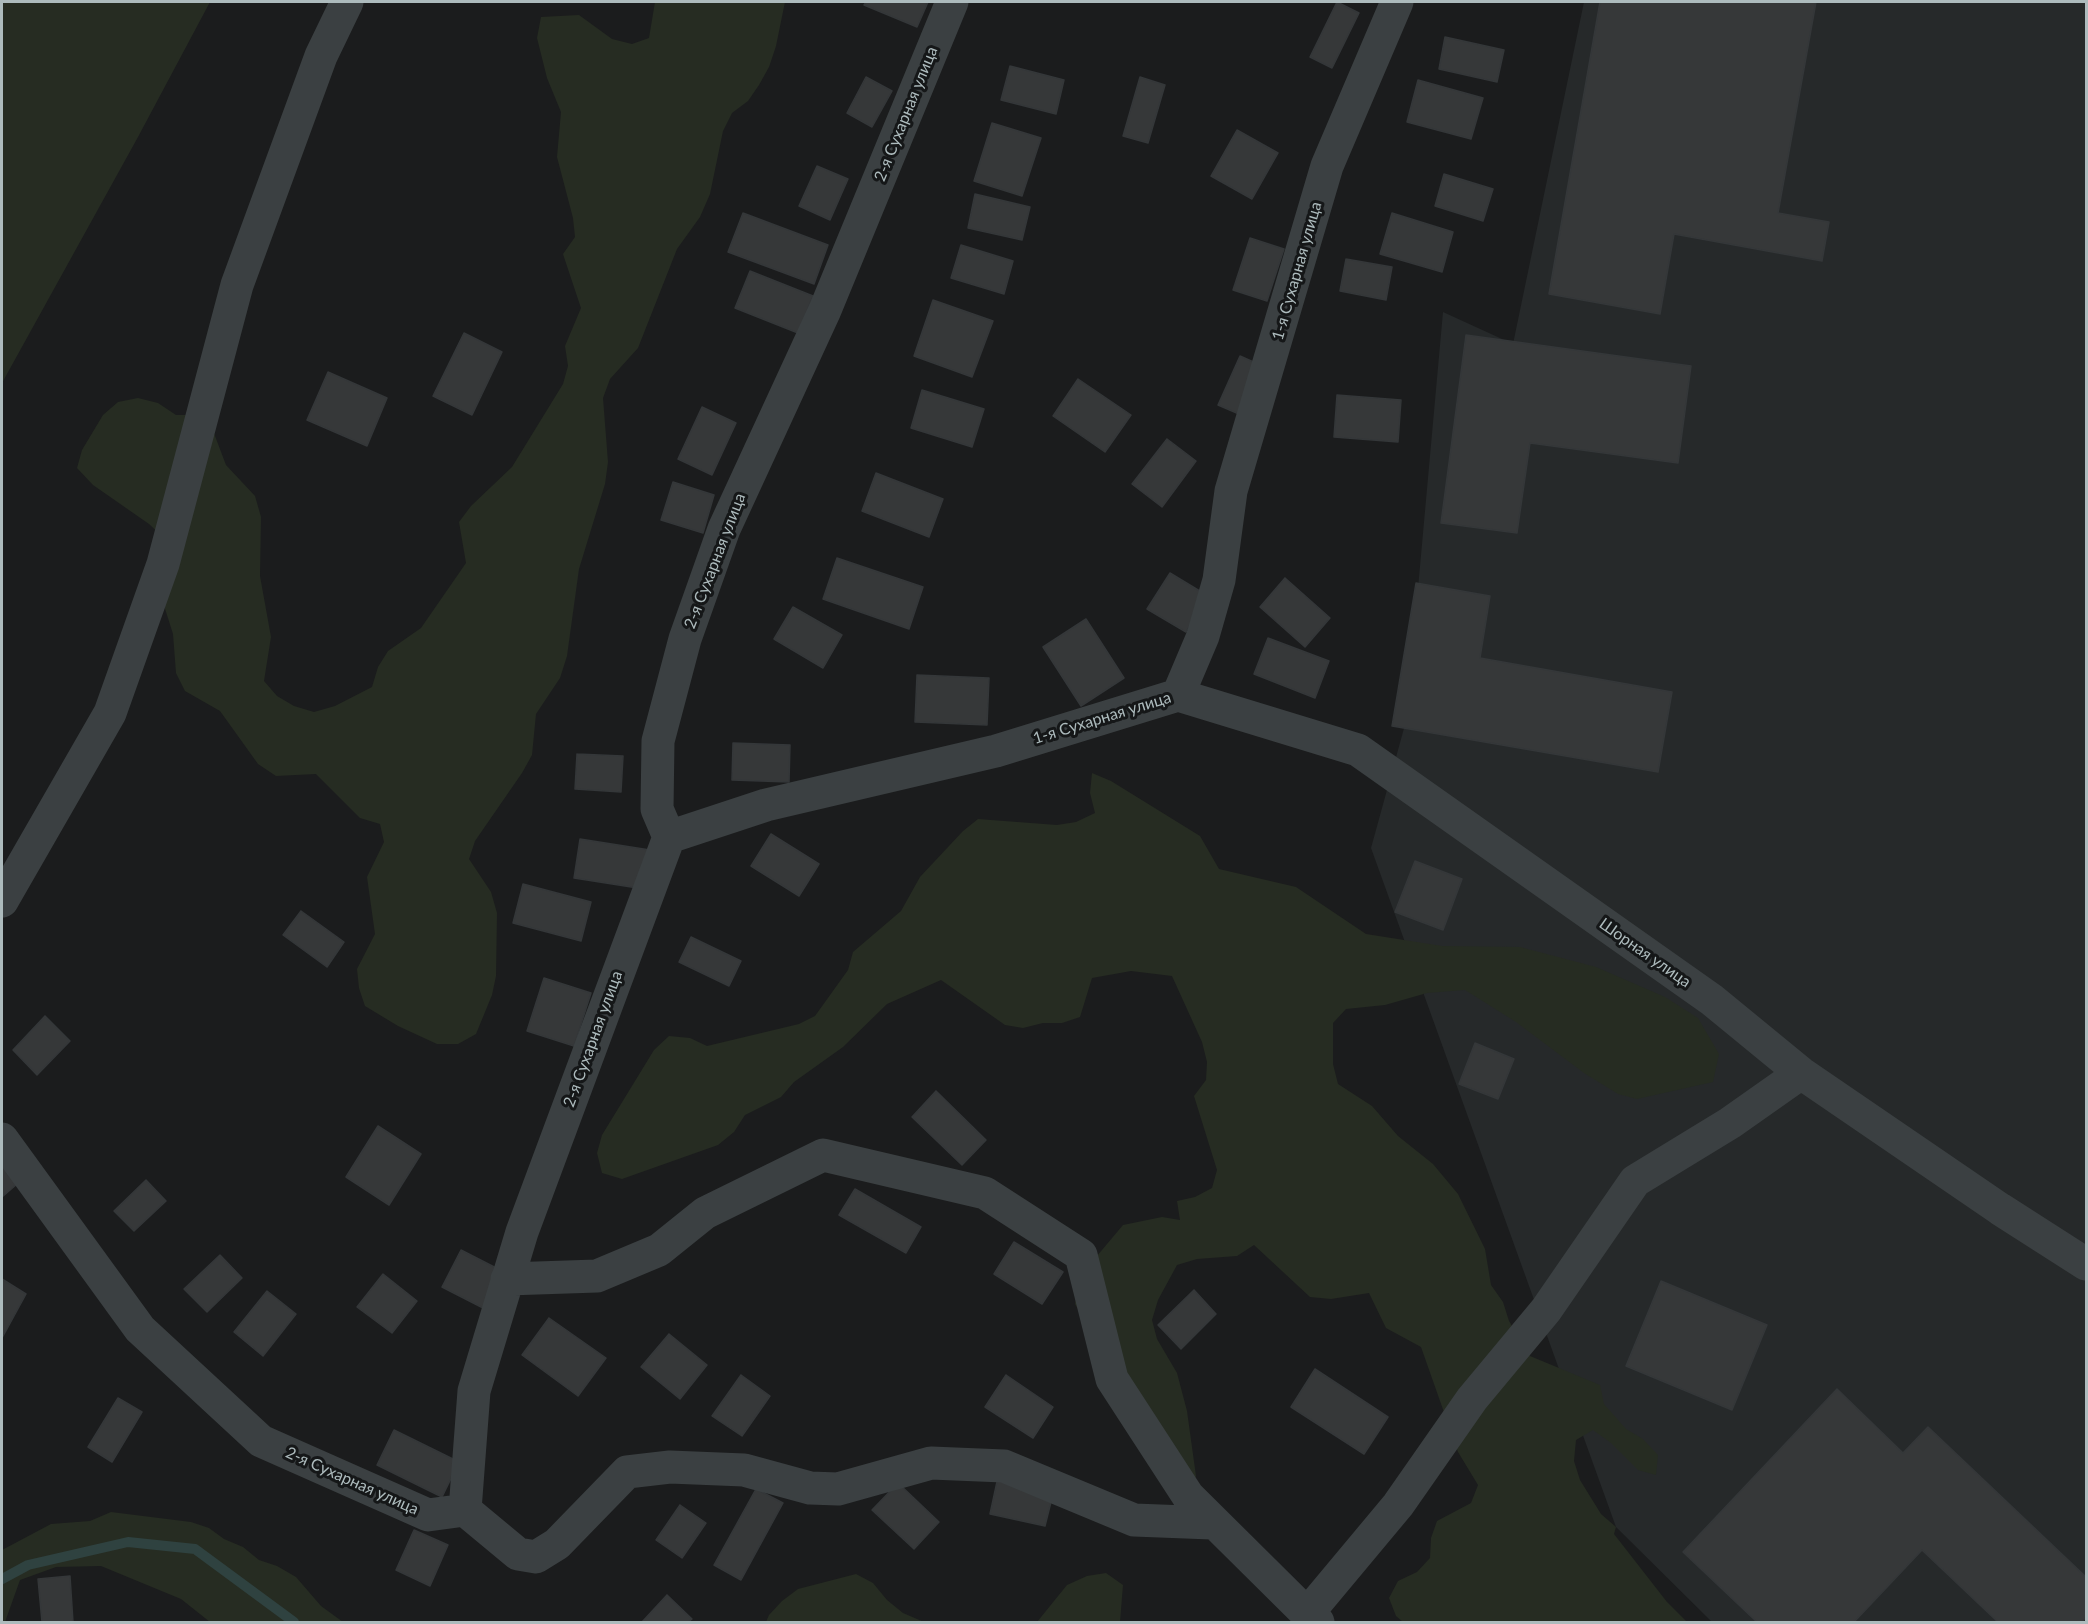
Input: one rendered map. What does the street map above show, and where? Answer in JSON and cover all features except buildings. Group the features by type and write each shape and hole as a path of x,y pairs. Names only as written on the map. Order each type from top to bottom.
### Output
{"street":[{"path":"2,901 110,713 163,564 237,285 321,56 347,2"},
{"name":"2-я Сухарная улица","path":"2,1139 140,1329 261,1442 429,1515 465,1510 474,1391 507,1279 530,1210 669,837 657,809 658,741 684,639 724,529 825,310 952,2"},
{"name":"1-я Сухарная улица","path":"669,837 766,805 996,751 1178,695 1203,636 1219,580 1231,491 1327,166 1397,2"},
{"name":"Шорная улица","path":"1178,695 1358,750 1712,1000 1801,1072 2000,1209 2086,1264"},
{"path":"507,1279 597,1276 659,1250 705,1213 823,1155 985,1192 1081,1255 1112,1379 1188,1496 1212,1523 1312,1618 1398,1504 1472,1399 1546,1310 1635,1181 1730,1123 1801,1072"},
{"path":"465,1510 518,1554 536,1557 557,1544 627,1472 670,1467 744,1470 810,1488 838,1489 931,1463 1004,1466 1134,1520 1212,1523"}],"shaded area":[{"path":"2,2 210,2 2,383"},
{"path":"655,2 785,2 769,67 748,101 732,113 723,131 710,194 700,217 677,249 638,348 610,379 603,398 608,462 605,484 579,569 567,656 560,678 536,714 532,755 475,841 469,859 491,892 497,913 496,976 492,995 476,1034 458,1044 437,1044 398,1026 365,1006 359,988 357,969 375,934 367,877 384,842 380,824 360,818 316,774 276,776 258,764 220,711 185,691 176,673 173,634 161,596 165,539 149,524 93,485 77,468 82,450 103,415 118,402 138,398 158,403 176,415 196,415 212,428 226,465 255,496 261,517 260,576 271,637 264,681 277,696 294,706 314,712 335,706 372,687 378,667 388,651 421,628 466,563 459,522 471,506 512,467 563,384 568,366 565,346 581,308 563,254 575,237 573,218 557,157 561,112 547,78 537,38 541,17 579,15 612,39 632,44 649,38"},
{"path":"1584,2 2086,2 2086,1622 1712,1622 1616,1527 1371,848 1406,721 1443,312 1513,344"},
{"path":"1092,773 1111,781 1200,836 1219,869 1296,887 1366,934 1442,946 1520,947 1596,967 1665,997 1698,1018 1719,1054 1713,1082 1637,1099 1618,1094 1584,1073 1516,1022 1465,990 1427,993 1385,1005 1346,1009 1333,1023 1333,1064 1338,1084 1372,1106 1398,1136 1433,1164 1458,1194 1485,1249 1491,1285 1503,1302 1509,1321 1530,1356 1600,1385 1604,1404 1626,1429 1643,1439 1658,1455 1656,1475 1638,1470 1611,1443 1593,1430 1576,1440 1574,1461 1580,1480 1601,1514 1616,1527 1614,1534 1667,1602 1687,1622 1403,1622 1396,1616 1389,1598 1398,1581 1417,1572 1430,1558 1431,1538 1437,1521 1471,1503 1478,1485 1458,1452 1421,1347 1386,1328 1369,1293 1331,1299 1310,1297 1254,1245 1237,1256 1197,1259 1177,1265 1158,1300 1152,1320 1157,1339 1177,1373 1187,1411 1196,1476 1188,1496 1075,1304 1078,1285 1086,1269 1123,1225 1162,1217 1180,1220 1177,1201 1195,1197 1212,1188 1217,1170 1194,1096 1206,1080 1207,1062 1202,1042 1172,976 1131,971 1092,978 1080,1017 1062,1023 1043,1023 1023,1028 1005,1025 941,980 887,1004 843,1047 794,1082 781,1097 745,1115 734,1132 718,1145 622,1179 602,1173 597,1153 602,1135 654,1050 669,1036 690,1038 707,1046 799,1024 815,1016 848,970 853,952 901,911 920,877 963,831 978,819 1057,825 1076,822 1095,813 1090,793"},
{"path":"111,1512 191,1522 209,1528 224,1539 243,1547 259,1560 277,1566 296,1577 321,1606 343,1622 210,1622 181,1599 101,1566 56,1567 20,1580 5,1622 2,1622 2,1550 51,1524 90,1521"},
{"path":"1106,1573 1123,1585 1120,1622 1037,1622 1067,1585 1087,1576"},
{"path":"856,1574 873,1583 887,1600 903,1613 924,1622 766,1622 769,1615 782,1601 798,1589"}],"waterway":[{"path":"2,1579 28,1565 128,1542 195,1549 294,1622"}]}
